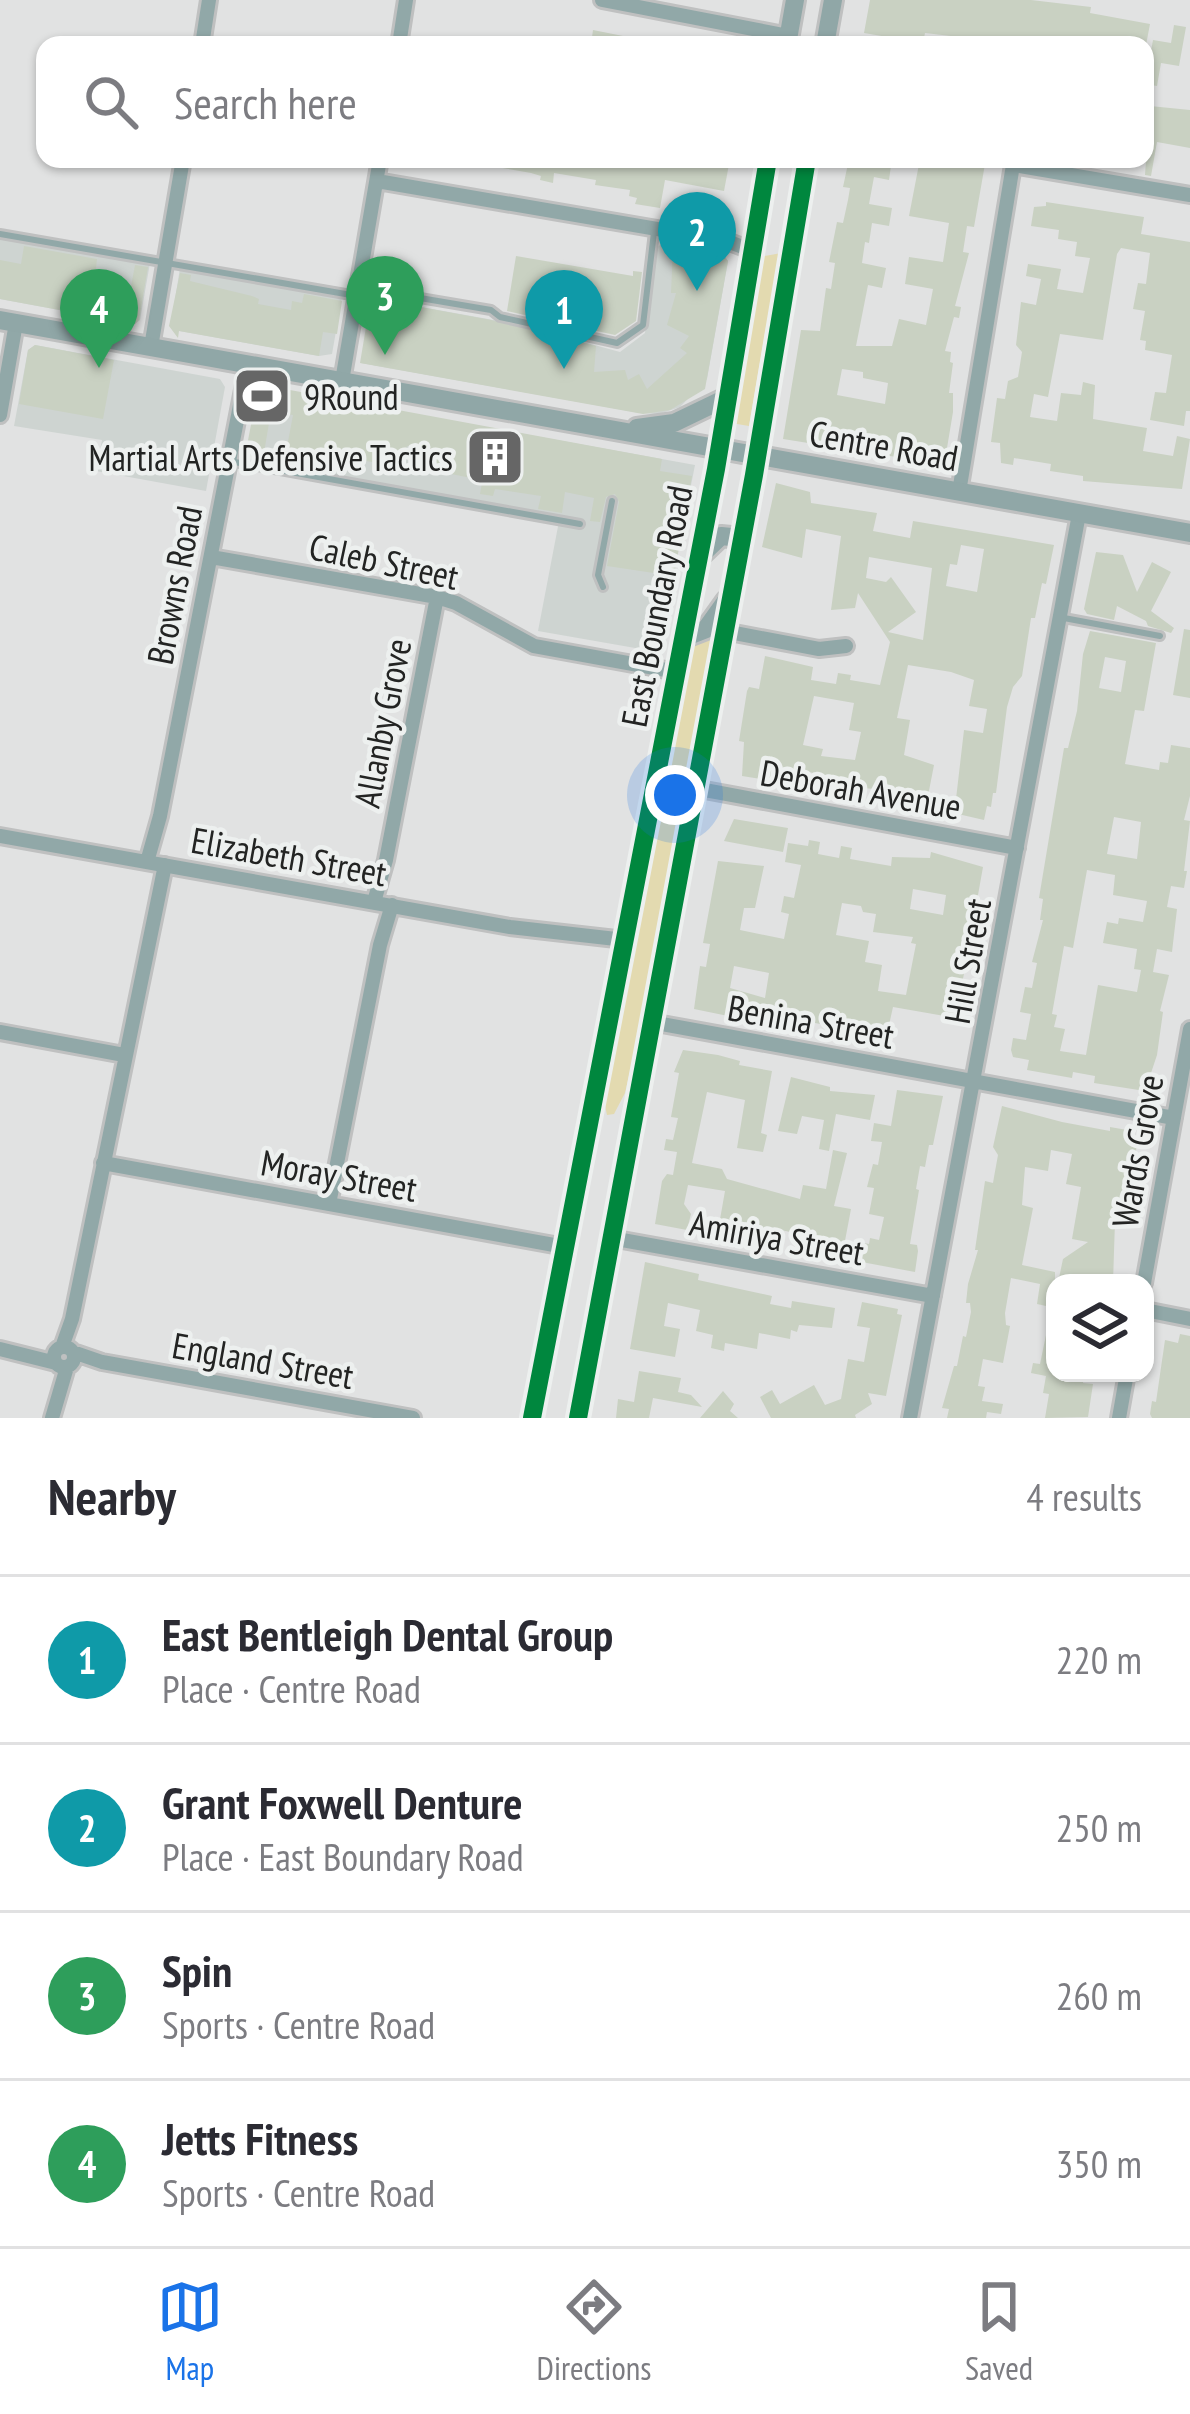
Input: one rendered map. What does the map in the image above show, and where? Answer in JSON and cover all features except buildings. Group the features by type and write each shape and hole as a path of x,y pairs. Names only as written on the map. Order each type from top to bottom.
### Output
{"main road":[{"path":"789,36 795,0"},
{"path":"827,36 833,0"},
{"name":"East Boundary Road","path":"532,1418 699,557 767,168"},
{"name":"East Boundary Road","path":"578,1418 757,456 805,168"},
{"path":"753,251 780,245 796,221"},
{"name":"Centre Road","path":"8,321 621,437 719,449 1190,533"},
{"path":"621,437 674,423 728,397"},
{"path":"699,557 721,536 741,538"},
{"path":"683,638 697,636 713,622 733,579"},
{"path":"589,1125 630,1133"}],"street":[{"path":"203,36 209,0"},
{"path":"400,36 406,0"},
{"path":"602,0 769,36"},
{"path":"151,347 181,168"},
{"path":"342,381 379,168"},
{"path":"959,492 1013,168"},
{"path":"1046,168 1190,195"},
{"path":"377,181 728,241 753,251"},
{"path":"728,241 758,223"},
{"path":"0,415 8,321"},
{"name":"Browns Road","path":"52,1418 153,906 160,816 248,364"},
{"name":"Hill Street","path":"910,1418 1079,514"},
{"name":"Caleb Street","path":"211,557 437,597 534,646 677,671"},
{"name":"Allanby Grove","path":"329,1204 380,945 386,860 437,597"},
{"path":"724,631 819,649 846,646"},
{"name":"Deborah Avenue","path":"694,788 1017,848"},
{"name":"Elizabeth Street","path":"0,836 624,946"},
{"name":"Benina Street","path":"651,1022 975,1081 1190,1128"},
{"name":"Wards Grove","path":"1146,1274 1190,1029"},
{"path":"0,1032 124,1054"},
{"name":"Moray Street","path":"103,1162 565,1247"},
{"name":"Amiriya Street","path":"611,1238 933,1296"},
{"path":"1154,1312 1190,1319"},
{"name":"England Street","path":"0,1348 413,1418"},
{"path":"1119,1418 1125,1382"}],"lane":[{"path":"0,234 491,310 617,343 643,325 655,228"},
{"path":"229,460 580,524"},
{"path":"603,586 598,575 612,501"},
{"path":"1060,617 1160,636"}],"shaded area":[{"path":"0,237 150,263 140,320 135,324 0,299"},
{"path":"660,245 728,261 707,379 680,407 659,414 640,413 361,363 377,299 576,335 576,340 620,352 645,333 655,249"},
{"path":"781,253 749,426 731,423 760,257"},
{"path":"180,268 342,297 332,354 319,356 174,330"},
{"path":"35,345 220,379 225,387 206,491 96,471 102,440 14,426 28,350"},
{"path":"264,387 695,465 658,652 538,631 560,516 246,460 259,390"},
{"path":"716,630 661,936 625,1093 614,1114 607,1115 603,1096 689,647"}],"cycle path":[{"path":"532,1418 716,469 766,168"},
{"path":"578,1418 754,475 805,168"}],"place":[{"name":"Grant Foxwell Denture","path":"697,291"},
{"name":"Spin","path":"385,355"},
{"name":"Jetts Fitness","path":"99,368"},
{"name":"East Bentleigh Dental Group","path":"564,369"},
{"name":"9Round","path":"262,396"},
{"name":"Martial Arts Defensive Tactics","path":"495,457"}]}
